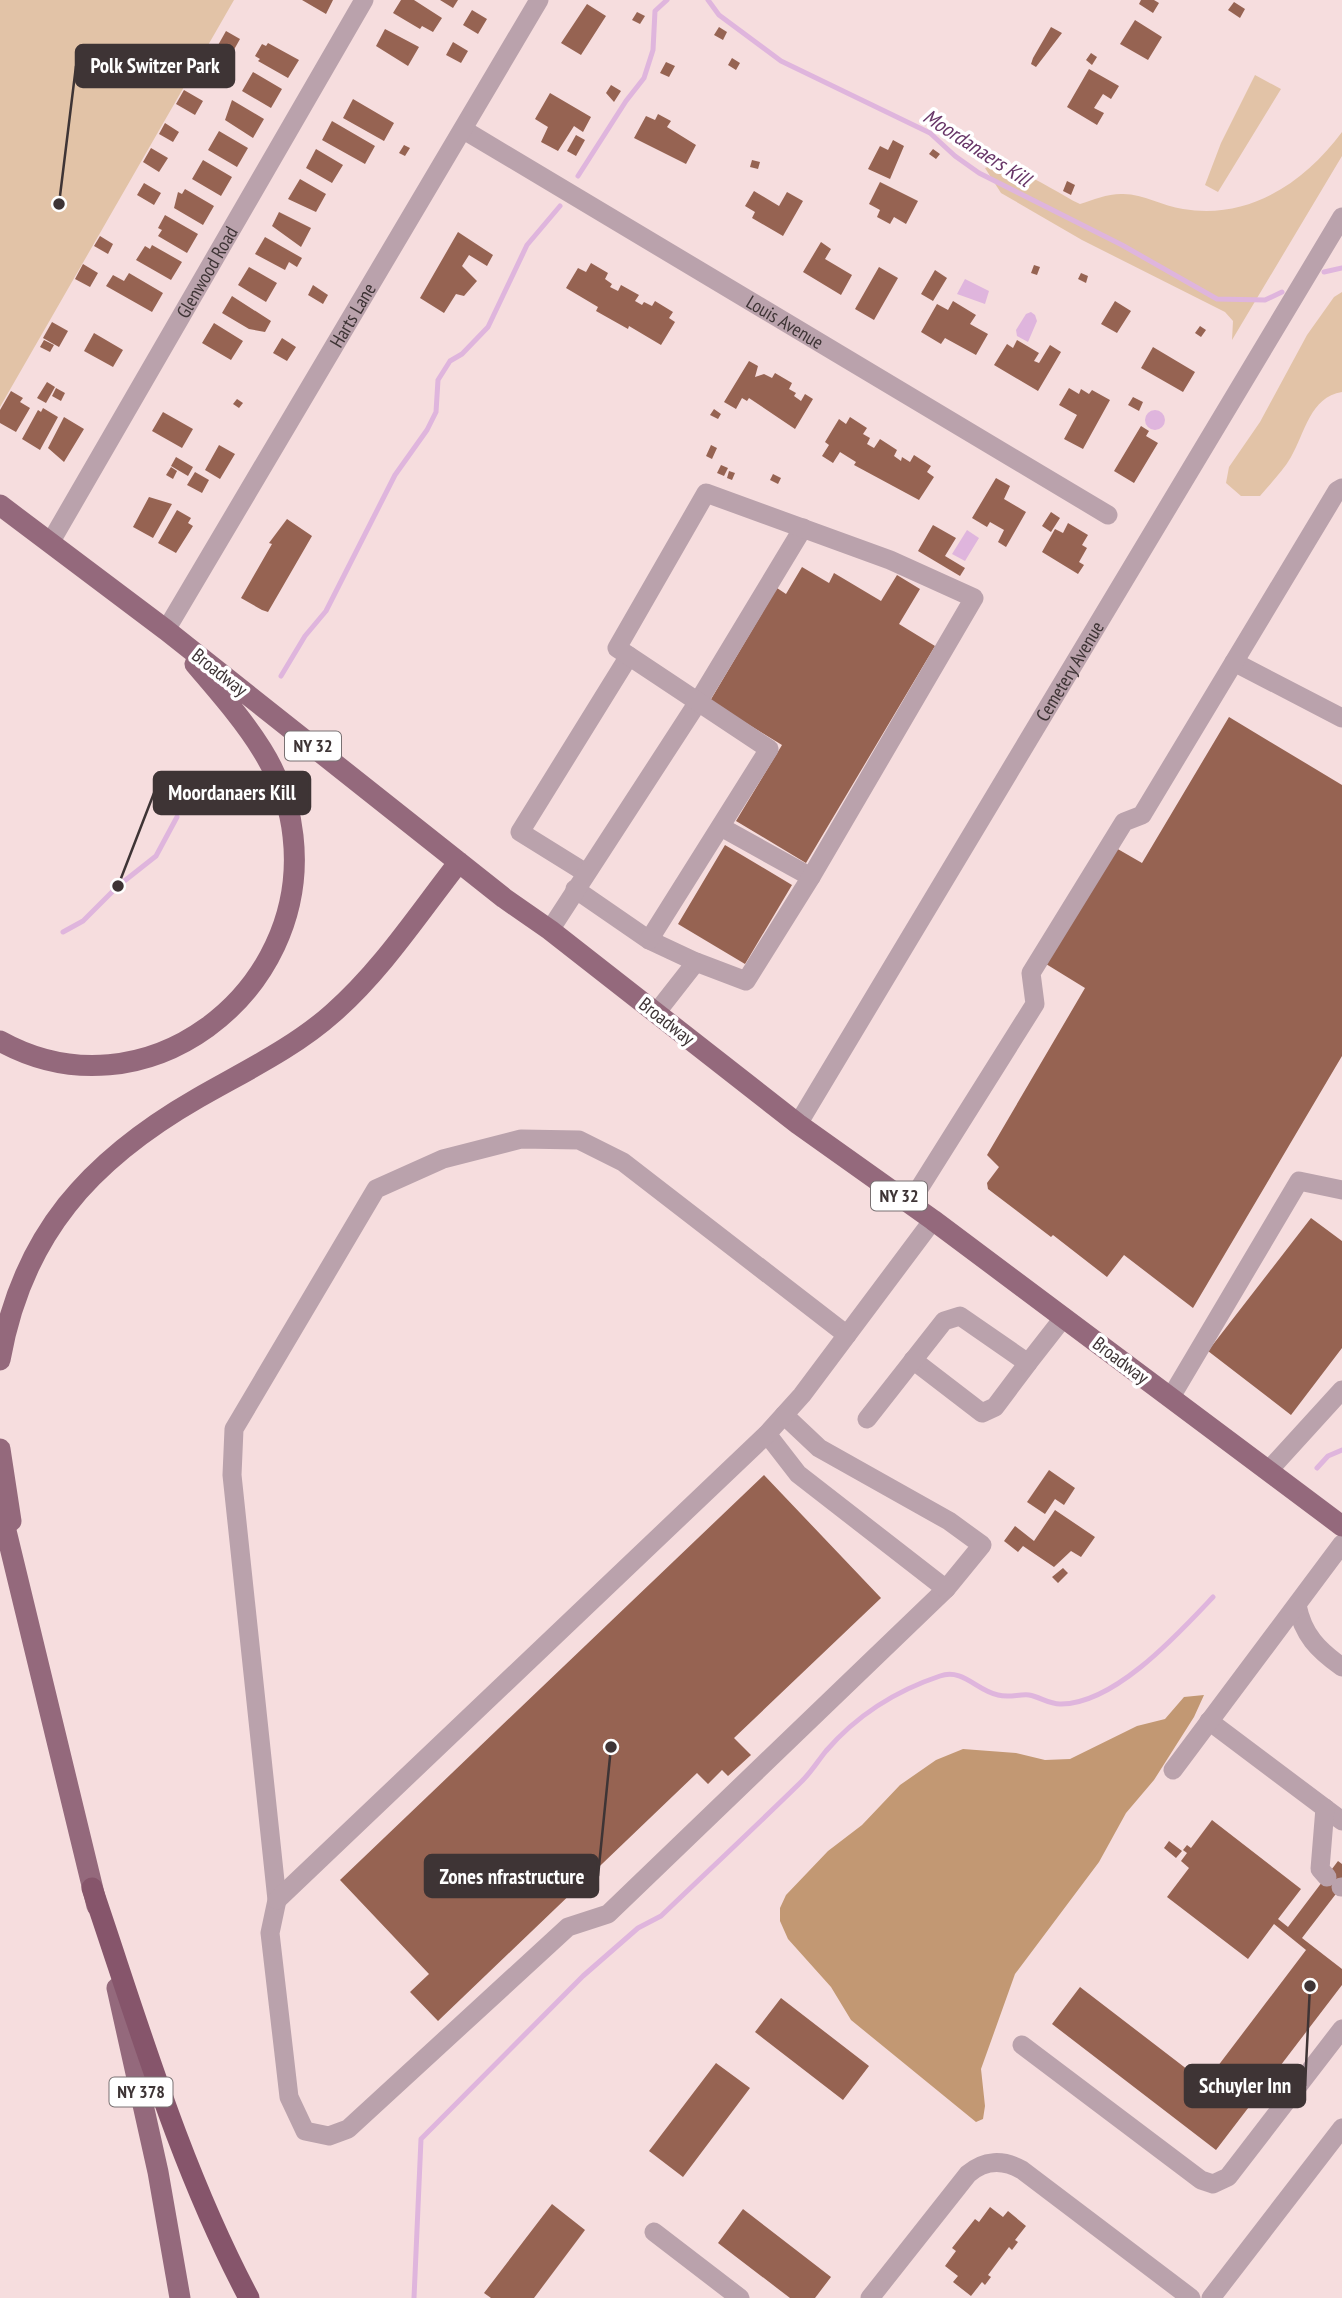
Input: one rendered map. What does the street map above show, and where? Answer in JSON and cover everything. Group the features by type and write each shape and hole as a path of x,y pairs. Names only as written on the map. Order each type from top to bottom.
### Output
{"highway":[{"path":"92,1888 177,2138 213,2226 248,2298"}],"main road":[{"path":"0,492 50,543"},
{"name":"Broadway","path":"0,505 166,630 459,862 798,1124 933,1220 1342,1526"},
{"path":"0,1041 30,1055 82,1064 108,1064 156,1054 180,1044 227,1014 266,968 279,943 288,917 295,862 287,805 276,776 252,734 166,630"},
{"path":"0,1360 10,1312 23,1274 37,1247 73,1196 94,1174 144,1134 279,1051 332,1014 378,966 459,862"},
{"path":"0,1450 29,1626"},
{"name":"NY 378","path":"0,1506 158,2172 180,2298"}],"street":[{"name":"Glenwood Road","path":"50,543 364,0"},
{"name":"Harts Lane","path":"166,630 539,0"},
{"name":"Louis Avenue","path":"464,130 1108,515"},
{"name":"Cemetery Avenue","path":"798,1124 1342,217"},
{"path":"909,1203 1035,1004 1031,973 1124,822 1142,816 1342,488"},
{"path":"629,656 520,832 649,940 695,962 746,981 811,877 974,598 890,560 706,493 617,648 769,749 649,940"},
{"path":"550,930 698,702 803,528"},
{"path":"1234,662 1342,718"},
{"path":"721,827 811,877"},
{"path":"656,1013 695,962"},
{"path":"784,1415 818,1448 949,1521 982,1545 946,1589 608,1914 568,1927 348,2129 329,2136 305,2130 289,2097 270,1933 277,1900 232,1475 234,1429 376,1189 443,1159 521,1139 579,1140 623,1162 847,1335"},
{"path":"1171,1397 1299,1181 1342,1190"},
{"path":"277,1900 767,1434 847,1335 933,1220"},
{"path":"867,1419 944,1321 960,1316 1028,1363"},
{"path":"913,1360 982,1413 995,1408 1064,1317"},
{"path":"1269,1470 1342,1391"},
{"path":"767,1434 798,1474 946,1589"},
{"path":"1173,1770 1342,1545"},
{"path":"1297,1605 1309,1638 1322,1653 1342,1667"},
{"path":"1209,1721 1342,1821"},
{"path":"1325,1808 1320,1869 1337,1883"},
{"path":"1022,2045 1201,2180 1213,2184 1228,2177 1342,2029"},
{"path":"1211,2298 1342,2128"},
{"path":"870,2298 968,2174 994,2162 1011,2165 1022,2171 1191,2298"},
{"path":"654,2232 740,2298"}],"shaded area":[{"path":"0,0 234,0 0,407"},
{"path":"1255,75 1281,89 1218,192 1205,185 1221,143"},
{"path":"1342,132 1342,156 1232,340 1233,321 1225,312 1082,240 1001,193 985,168 996,166 1020,172 1080,204 1111,195 1129,194 1183,209 1230,209 1273,194 1292,182 1327,150"},
{"path":"965,279 989,291 985,304 957,294"},
{"path":"1342,292 1342,392 1331,395 1315,408 1288,462 1260,496 1241,496 1226,483 1229,467 1260,422 1307,335 1334,297"},
{"path":"1031,312 1037,321 1028,342 1017,336 1016,330 1026,314"},
{"path":"1151,410 1159,410 1165,420 1159,430 1151,430 1145,424 1145,416"},
{"path":"967,530 979,538 965,561 952,554"},
{"path":"1204,1695 1194,1717 1154,1780 1126,1813 1099,1862 1015,1974 981,2069 985,2106 983,2119 976,2122 851,2020 831,1987 788,1939 780,1921 780,1908 786,1895 828,1851 862,1825 900,1785 936,1760 963,1749 1016,1753 1045,1760 1070,1759 1137,1726 1165,1719 1184,1697"}],"building":[{"path":"302,0 333,0 326,14"},
{"path":"401,0 414,0 442,18 433,32 422,26 420,29 393,13"},
{"path":"440,0 458,0 453,8"},
{"path":"1141,0 1154,0 1159,3 1153,13 1139,4"},
{"path":"1234,2 1245,9 1240,18 1228,10"},
{"path":"587,4 606,16 581,55 561,43"},
{"path":"472,10 487,19 478,34 463,25"},
{"path":"637,12 645,16 640,24 632,20"},
{"path":"1135,20 1162,37 1148,60 1120,44"},
{"path":"719,27 727,32 723,40 714,35"},
{"path":"1051,27 1062,33 1036,67 1031,64 1033,58"},
{"path":"385,29 419,47 408,66 376,46"},
{"path":"226,31 240,39 231,55 217,47"},
{"path":"453,42 468,51 461,63 446,55"},
{"path":"268,43 299,60 288,78 258,61 260,59 255,56 262,44 266,46"},
{"path":"1091,53 1097,57 1092,65 1086,60"},
{"path":"732,58 740,63 736,70 728,65"},
{"path":"666,62 675,66 669,77 660,73"},
{"path":"1089,69 1119,86 1111,99 1103,94 1094,108 1104,113 1097,125 1067,107"},
{"path":"253,72 282,89 271,108 242,91"},
{"path":"611,85 621,91 614,102 606,93"},
{"path":"184,90 203,101 195,115 176,104"},
{"path":"550,93 591,117 583,132 574,126 558,151 541,142 548,127 535,119"},
{"path":"353,99 394,123 384,141 343,118"},
{"path":"232,100 264,119 253,138 225,120"},
{"path":"658,114 671,121 667,127 696,145 686,164 634,138 646,116 655,120"},
{"path":"332,121 375,146 365,164 322,140"},
{"path":"165,123 179,132 173,142 159,134"},
{"path":"219,131 248,148 237,167 208,150"},
{"path":"576,135 585,140 576,156 567,151"},
{"path":"893,140 904,146 890,179 868,169 880,146 888,150"},
{"path":"404,145 410,148 405,156 399,153"},
{"path":"151,148 168,158 159,172 143,162"},
{"path":"316,149 343,165 332,183 306,168"},
{"path":"933,149 940,154 936,159 929,154"},
{"path":"203,160 232,177 221,196 192,179"},
{"path":"752,160 760,162 758,169 750,167"},
{"path":"300,179 326,194 316,212 288,199"},
{"path":"1067,181 1075,185 1071,195 1063,191"},
{"path":"880,182 918,201 906,224 894,217 890,224 877,217 880,210 869,204"},
{"path":"144,183 161,193 154,205 137,195"},
{"path":"185,189 214,206 203,225 174,208 178,192 182,194"},
{"path":"754,191 779,206 787,192 803,201 783,236 752,218 755,212 745,206"},
{"path":"279,212 311,228 301,247 272,226"},
{"path":"165,215 198,234 187,253 158,236 162,230 158,228"},
{"path":"458,232 493,255 487,266 469,255 462,266 477,281 464,296 456,294 444,313 420,298"},
{"path":"100,236 113,244 108,254 94,246"},
{"path":"265,237 302,258 297,267 289,262 285,270 255,254"},
{"path":"821,242 831,249 825,259 852,275 841,295 803,272"},
{"path":"152,245 182,262 171,280 136,260 145,246 150,249"},
{"path":"591,263 608,273 605,279 612,284 610,287 618,291 621,285 639,295 635,301 642,305 644,302 652,306 655,301 673,312 669,318 675,322 661,345 596,311 598,307 566,288 578,268 586,272"},
{"path":"83,264 98,273 90,287 75,279"},
{"path":"1034,265 1040,267 1037,275 1031,273"},
{"path":"249,267 277,283 266,302 238,285"},
{"path":"879,267 898,278 874,320 855,309"},
{"path":"935,270 947,278 933,301 921,294"},
{"path":"129,273 163,293 152,312 106,286 113,275 124,281"},
{"path":"1081,273 1088,276 1086,283 1078,279"},
{"path":"313,285 328,295 323,304 308,295"},
{"path":"232,296 271,321 265,332 249,329 222,313"},
{"path":"953,301 976,315 970,324 988,334 976,355 945,338 941,344 921,332 937,304 948,310"},
{"path":"1115,301 1131,311 1117,333 1101,324"},
{"path":"52,322 68,331 59,347 43,338"},
{"path":"214,323 243,341 231,360 202,343"},
{"path":"1200,326 1206,330 1201,337 1195,333"},
{"path":"94,333 123,350 113,367 84,351"},
{"path":"282,338 296,347 287,361 273,353"},
{"path":"44,340 54,345 50,352 40,347"},
{"path":"1017,340 1039,353 1034,361 1039,363 1050,345 1061,352 1038,391 994,365 1007,344 1013,348"},
{"path":"1153,347 1195,372 1183,392 1141,368"},
{"path":"749,361 758,366 755,377 764,374 772,378 775,373 792,383 789,389 796,393 794,396 801,401 805,394 813,399 795,429 749,398 747,401 742,398 736,409 724,402"},
{"path":"47,382 55,387 46,403 37,398"},
{"path":"56,388 65,393 61,401 52,396"},
{"path":"1069,388 1079,394 1081,389 1089,394 1092,390 1110,400 1083,449 1064,439 1077,415 1059,405"},
{"path":"11,391 23,398 20,402 30,408 16,432 0,423 0,410"},
{"path":"1133,397 1143,402 1139,411 1128,405"},
{"path":"237,399 243,403 239,408 233,404"},
{"path":"43,408 58,417 40,450 22,439 38,410 41,412"},
{"path":"714,409 721,414 718,419 710,415"},
{"path":"163,412 193,429 182,448 152,431"},
{"path":"64,417 84,429 64,462 48,448"},
{"path":"850,417 867,428 863,434 870,438 867,444 874,448 880,439 897,450 894,456 901,461 902,457 910,462 914,455 931,466 927,472 934,477 919,500 854,465 856,462 840,452 833,463 822,456 829,445 825,442 839,419 846,424"},
{"path":"1141,426 1149,431 1146,436 1158,443 1134,483 1114,471"},
{"path":"219,445 235,454 220,479 205,470"},
{"path":"711,445 717,448 712,459 706,456"},
{"path":"176,457 193,467 188,476 171,466"},
{"path":"721,465 728,468 724,476 717,473"},
{"path":"171,467 177,471 173,479 166,475"},
{"path":"729,471 735,473 732,480 727,478"},
{"path":"195,472 209,480 202,493 187,485"},
{"path":"773,474 781,478 778,484 770,480"},
{"path":"996,478 1010,486 1004,499 1026,512 1006,547 998,542 1004,530 990,522 987,527 972,518"},
{"path":"149,497 172,504 153,538 133,527"},
{"path":"177,510 191,518 188,523 193,526 176,553 158,543"},
{"path":"1051,512 1060,518 1051,532 1042,526"},
{"path":"287,519 312,536 268,612 241,598 272,544 269,543"},
{"path":"1068,523 1088,535 1082,545 1087,548 1079,562 1084,565 1078,574 1042,552 1055,529 1063,533"},
{"path":"933,525 956,538 945,556 965,568 960,576 918,551"},
{"path":"802,567 829,583 834,573 881,601 897,575 920,589 899,624 935,646 806,863 736,821 782,745 710,701 777,588 786,594"},
{"path":"1229,717 1342,785 1342,1056 1193,1308 1124,1255 1107,1277 1053,1235 1051,1237 988,1189 987,1183 999,1167 987,1155 1085,988 1046,964 1116,848 1142,863"},
{"path":"725,845 792,885 745,964 678,924"},
{"path":"1311,1218 1342,1241 1342,1348 1291,1415 1208,1351"},
{"path":"1049,1470 1075,1488 1064,1505 1055,1499 1045,1514 1027,1502"},
{"path":"764,1475 881,1598 734,1738 751,1755 728,1776 722,1770 708,1784 697,1773 438,2021 410,1992 429,1974 340,1880"},
{"path":"1055,1510 1095,1537 1081,1557 1071,1551 1054,1567 1023,1546 1018,1552 1004,1541 1015,1526 1034,1541"},
{"path":"1063,1568 1068,1573 1058,1583 1052,1577"},
{"path":"1212,1820 1301,1889 1278,1919 1288,1927 1338,1861 1342,1864 1342,1886 1302,1938 1342,1969 1342,1985 1216,2150 1052,2024 1080,1987 1205,2083 1306,1950 1274,1924 1248,1959 1167,1897 1189,1868 1181,1861 1187,1853 1183,1850 1187,1845 1191,1848"},
{"path":"1169,1841 1182,1851 1176,1858 1164,1848"},
{"path":"781,1998 869,2066 843,2100 755,2032"},
{"path":"716,2063 750,2088 683,2177 649,2151"},
{"path":"552,2204 585,2230 534,2298 491,2298 484,2293"},
{"path":"990,2207 1003,2217 1008,2211 1026,2226 1015,2240 1018,2242 1012,2250 1009,2247 988,2275 991,2277 985,2285 982,2282 971,2296 953,2282 958,2276 945,2266 956,2251 952,2248 975,2219 979,2222"},
{"path":"743,2209 831,2277 815,2298 790,2298 718,2243"}],"waterway":[{"name":"Moordanaers Kill","path":"578,176 644,78 653,50 655,11 667,0"},
{"name":"Moordanaers Kill","path":"708,0 719,15 781,61 930,133 979,173 1122,245 1217,299 1265,300 1282,292"},
{"name":"Moordanaers Kill","path":"281,676 305,636 326,611 395,475 427,430 436,412 438,380 450,361 462,354 488,327 527,245 560,206"},
{"name":"Moordanaers Kill","path":"1324,272 1342,268"},
{"name":"Moordanaers Kill","path":"63,932 83,921 118,886 156,856 177,817"},
{"path":"1317,1468 1328,1456 1342,1450"},
{"path":"414,2298 421,2139 583,1976 638,1928 661,1916 765,1817 803,1780 851,1726 892,1697 948,1674 963,1677 998,1695 1029,1695 1060,1704 1081,1701 1102,1693 1144,1664 1213,1597"}],"place":[{"name":"Polk Switzer Park","path":"59,204"},
{"name":"Moordanaers Kill","path":"118,886"},
{"name":"Zones nfrastructure","path":"611,1747"},
{"name":"Schuyler Inn","path":"1310,1986"}]}
